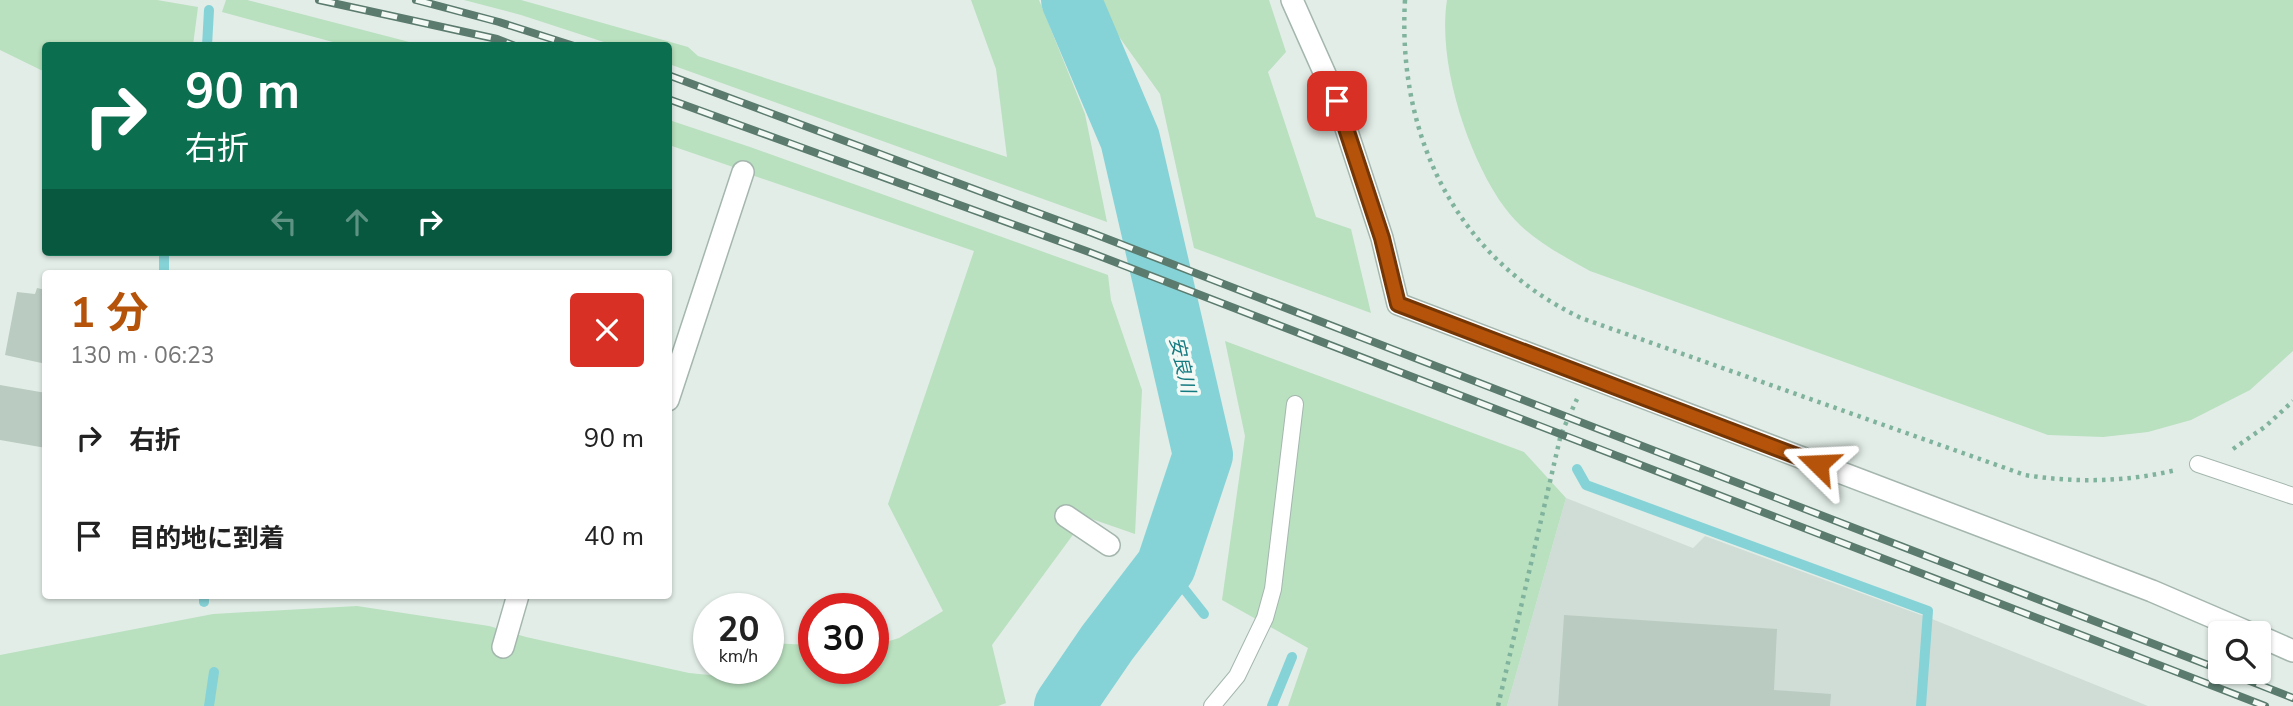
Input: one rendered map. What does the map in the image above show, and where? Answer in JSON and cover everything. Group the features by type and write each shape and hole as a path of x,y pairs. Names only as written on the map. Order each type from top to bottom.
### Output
{"street":[{"path":"1292,0 1337,101 1382,238 1398,304 2152,591 2222,621"},
{"path":"672,388 743,172"},
{"path":"1066,516 1109,545"},
{"path":"503,648 517,599"},
{"path":"2271,641 2293,651"}],"lane":[{"path":"1212,706 1237,676 1265,618 1273,589 1295,404"},
{"path":"2198,464 2293,496"}],"path":[{"path":"1405,0 1404,52 1411,103 1446,194 1487,250 1532,291 1556,307 1594,323 2025,475 2046,479 2099,481 2161,474 2198,464 2234,449 2266,426 2293,401"},
{"path":"1498,706 1561,434 1586,375"}],"shaded area":[{"path":"1566,498 1693,548 1705,536 1932,619 2148,706 1507,706"}],"green space":[{"path":"0,0 157,0 198,7 193,42 42,42 42,71 0,50"},
{"path":"226,0 247,0 409,42 333,42 222,12"},
{"path":"464,0 521,0 670,42 604,42"},
{"path":"971,0 1039,0 1085,114 1107,222 672,65 672,42 688,47 698,56 1007,157 996,69"},
{"path":"1100,0 1269,0 1286,52 1268,72 1316,217 1351,229 1371,313 1194,248 1160,94 1110,24"},
{"path":"1447,0 2293,0 2293,351 2250,390 2191,420 2148,432 2103,437 2048,435 1590,271 1544,244 1523,228 1491,187 1468,137 1451,80 1445,25"},
{"path":"672,121 1108,275 1111,300 1142,390 1135,534 1086,517 992,645 1006,703 998,706 0,706 0,655 213,614 357,606 489,626 526,637 693,673 693,684 784,684 784,644 798,644 798,684 889,684 889,641 899,638 943,611 888,504 974,251 672,146"},
{"path":"1225,341 1524,452 1566,498 1507,706 1288,706 1308,648 1222,600 1245,436"}],"building":[{"path":"37,288 42,289 42,363 5,355 17,292 35,294"},
{"path":"0,385 42,392 42,447 0,440"},
{"path":"1564,615 1777,629 1774,690 1831,694 1830,706 1558,706"}],"waterway":[{"name":"安良川","path":"1064,706 1107,643 1166,566 1203,455 1130,139 1071,0"},
{"path":"207,42 209,10"},
{"path":"164,256 164,270"},
{"path":"1577,469 1586,485 1928,611 1921,706"},
{"path":"1166,566 1204,614"},
{"path":"1272,706 1292,657"},
{"path":"209,706 214,672"}],"railway":[{"path":"319,0 505,42"},
{"path":"416,0 562,42"},
{"path":"672,76 1092,233 2208,665"},
{"path":"672,100 1089,252 2265,706"},
{"path":"2257,684 2293,698"}],"route":[{"path":"1337,101 1382,238 1398,304 1818,464"}]}
